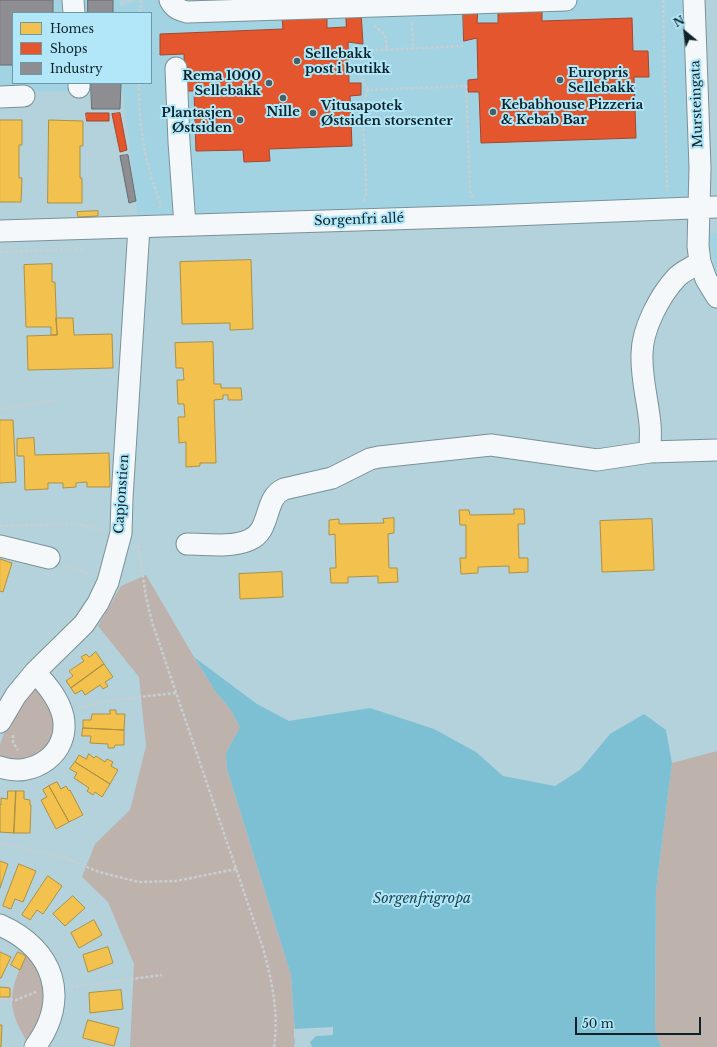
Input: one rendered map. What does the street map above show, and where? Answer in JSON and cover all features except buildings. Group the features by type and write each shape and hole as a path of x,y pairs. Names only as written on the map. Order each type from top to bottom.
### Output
{"street":[{"path":"72,0 74,12"},
{"path":"170,0 179,10 187,12 221,5 363,6 566,0"},
{"name":"Mursteingata","path":"689,2 700,168 708,208 698,246 700,262 706,279 717,297"},
{"path":"176,68 179,142 185,225"},
{"path":"0,96 24,96"},
{"name":"Sorgenfri allé","path":"0,231 708,208"},
{"name":"Capjonstien","path":"7,727 16,695 35,672 84,624 98,603 108,582 121,533 139,227"},
{"path":"650,452 650,425 642,364 642,352 648,327 651,316 664,293 678,276 700,262"},
{"path":"187,544 230,544 251,540 260,532 272,499 278,491 332,478 370,459 379,457 491,445 597,460 650,452 717,450"},
{"path":"0,546 49,558"},
{"path":"0,767 15,770 33,768 49,759 60,745 64,726 62,713 53,694 35,672"},
{"path":"0,925 20,934 33,945 42,956 54,990 52,1015 42,1037 35,1047"}],"path":[{"path":"140,12 141,0"},
{"path":"663,0 667,209"},
{"path":"363,6 363,17 385,35 387,50"},
{"path":"412,23 413,48"},
{"path":"359,205 364,201 366,194 362,104 368,90 362,78 361,51 463,46"},
{"path":"368,90 466,86 470,191 475,200 486,204 487,216"},
{"path":"0,408 13,408 44,401 58,400"},
{"path":"138,541 146,597 152,622 263,948 274,994 276,1018 274,1047"},
{"path":"49,558 108,582"},
{"path":"62,713 112,700 176,693"},
{"path":"7,727 15,746 20,751 28,752 33,768"},
{"path":"0,843 63,858 99,872 139,882 176,881 236,869"},
{"path":"0,999 16,1000 37,992 162,975"}],"shaded area":[{"path":"0,0 120,0 120,6 139,0 688,0 699,208 139,227 123,92 0,91"},
{"path":"717,233 717,277 708,234"},
{"path":"146,575 194,657 216,692 230,709 240,727 226,753 227,769 291,975 296,1047 130,1047 134,964 108,902 82,877 95,844 130,810 146,746 139,677 98,626 121,586"},
{"path":"37,689 44,693 59,726 40,759 0,761 0,744 10,720 32,690"},
{"path":"717,751 717,1047 661,1047 655,1031 656,890 672,763"},
{"path":"30,951 48,996 29,1047 13,1010 12,995 19,971"}],"water":[{"name":"Sorgenfrigropa","path":"194,657 257,704 289,721 370,708 434,729 476,752 503,776 555,786 580,770 610,734 644,714 666,730 672,763 656,890 655,1031 661,1047 296,1047 291,975 227,769 226,753 240,727 230,709 216,692"}],"pier":[{"path":"333,1027 333,1035 316,1036 310,1042 312,1047 294,1047 294,1029"}],"place":[{"name":"Sellebakk post i butikk","path":"297,61"},
{"name":"Europris Sellebakk","path":"560,80"},
{"name":"Rema 1000 Sellebakk","path":"269,83"},
{"name":"Nille","path":"283,98"},
{"name":"Kebabhouse Pizzeria & Kebab Bar","path":"493,112"},
{"name":"Vitusapotek Østsiden storsenter","path":"313,113"},
{"name":"Plantasjen Østsiden","path":"240,120"}]}
